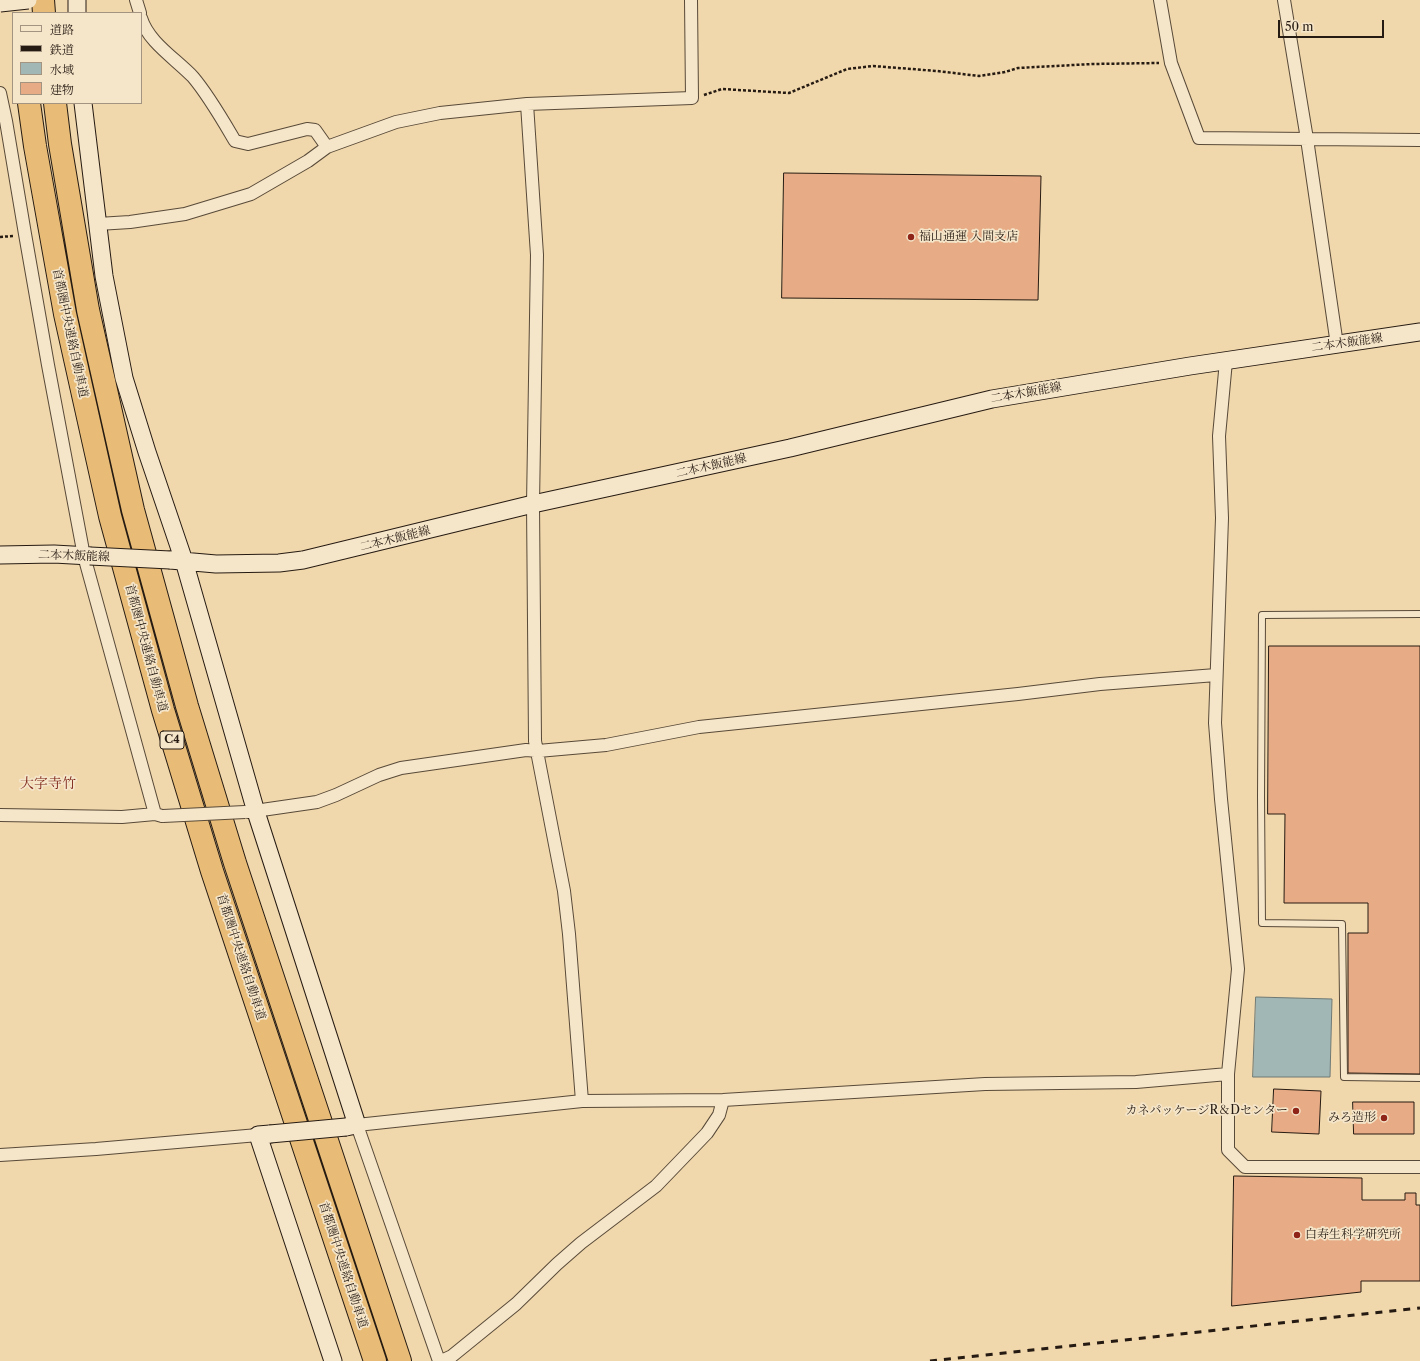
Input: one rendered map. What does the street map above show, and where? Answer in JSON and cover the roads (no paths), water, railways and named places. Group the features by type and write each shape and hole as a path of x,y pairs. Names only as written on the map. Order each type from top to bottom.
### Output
{"highway":[{"path":"16,0 17,12"},
{"path":"43,0 44,12"},
{"name":"首都圏中央連絡自動車道","path":"29,104 35,146 66,322 110,516 159,695 212,871 375,1361"},
{"name":"首都圏中央連絡自動車道","path":"55,104 60,144 88,310 133,510 187,706 235,864 400,1361"}],"main road":[{"path":"0,3 28,0"},
{"path":"77,0 78,12"},
{"path":"83,104 104,276 124,378 147,452 177,561 251,812 352,1126 264,1135 333,1361"},
{"name":"二本木飯能線","path":"0,555 54,554 216,564 279,563 303,560 534,504 753,456 1026,392 1420,332"}],"street":[{"path":"136,0 140,12"},
{"path":"98,224 130,222 185,214 251,194 308,161 327,146 396,122 440,113 526,104 692,98 691,0"},
{"path":"1160,0 1171,63 1199,138 1420,140"},
{"path":"1284,0 1307,139 1337,345"},
{"path":"142,21 144,28 196,82 213,104 235,140 248,144 307,128 315,130 327,146"},
{"path":"0,93 25,234 87,556 159,815"},
{"path":"526,104 537,256 534,504 536,741 564,891 569,934 582,1101"},
{"path":"1226,361 1219,436 1222,518 1215,723 1238,970 1228,1074 1228,1150 1245,1167 1420,1167"},
{"path":"0,815 122,817 251,812 317,802 379,775 401,768 526,750 538,751 606,745 707,726 1018,694 1100,684 1216,675"},
{"path":"724,1100 719,1115 707,1133 656,1186 581,1243 516,1304 452,1356 440,1361 352,1126 582,1101 724,1100 985,1084 1136,1082 1228,1074"},
{"path":"0,1154 96,1149 264,1135"}],"lane":[{"path":"1420,614 1262,615 1261,805 1262,923 1342,924 1344,1077 1420,1078"}],"water":[{"path":"1256,997 1332,999 1330,1077 1253,1077"}],"railway":[{"path":"930,1361 1420,1308"}],"place":[{"name":"福山通運 入間支店","path":"911,237"},
{"name":"カネパッケージR＆Dセンター","path":"1296,1111"},
{"name":"みろ造形","path":"1384,1118"},
{"name":"白寿生科学研究所","path":"1297,1235"}],"district":[{"name":"大字寺竹","path":"48,784"}]}
